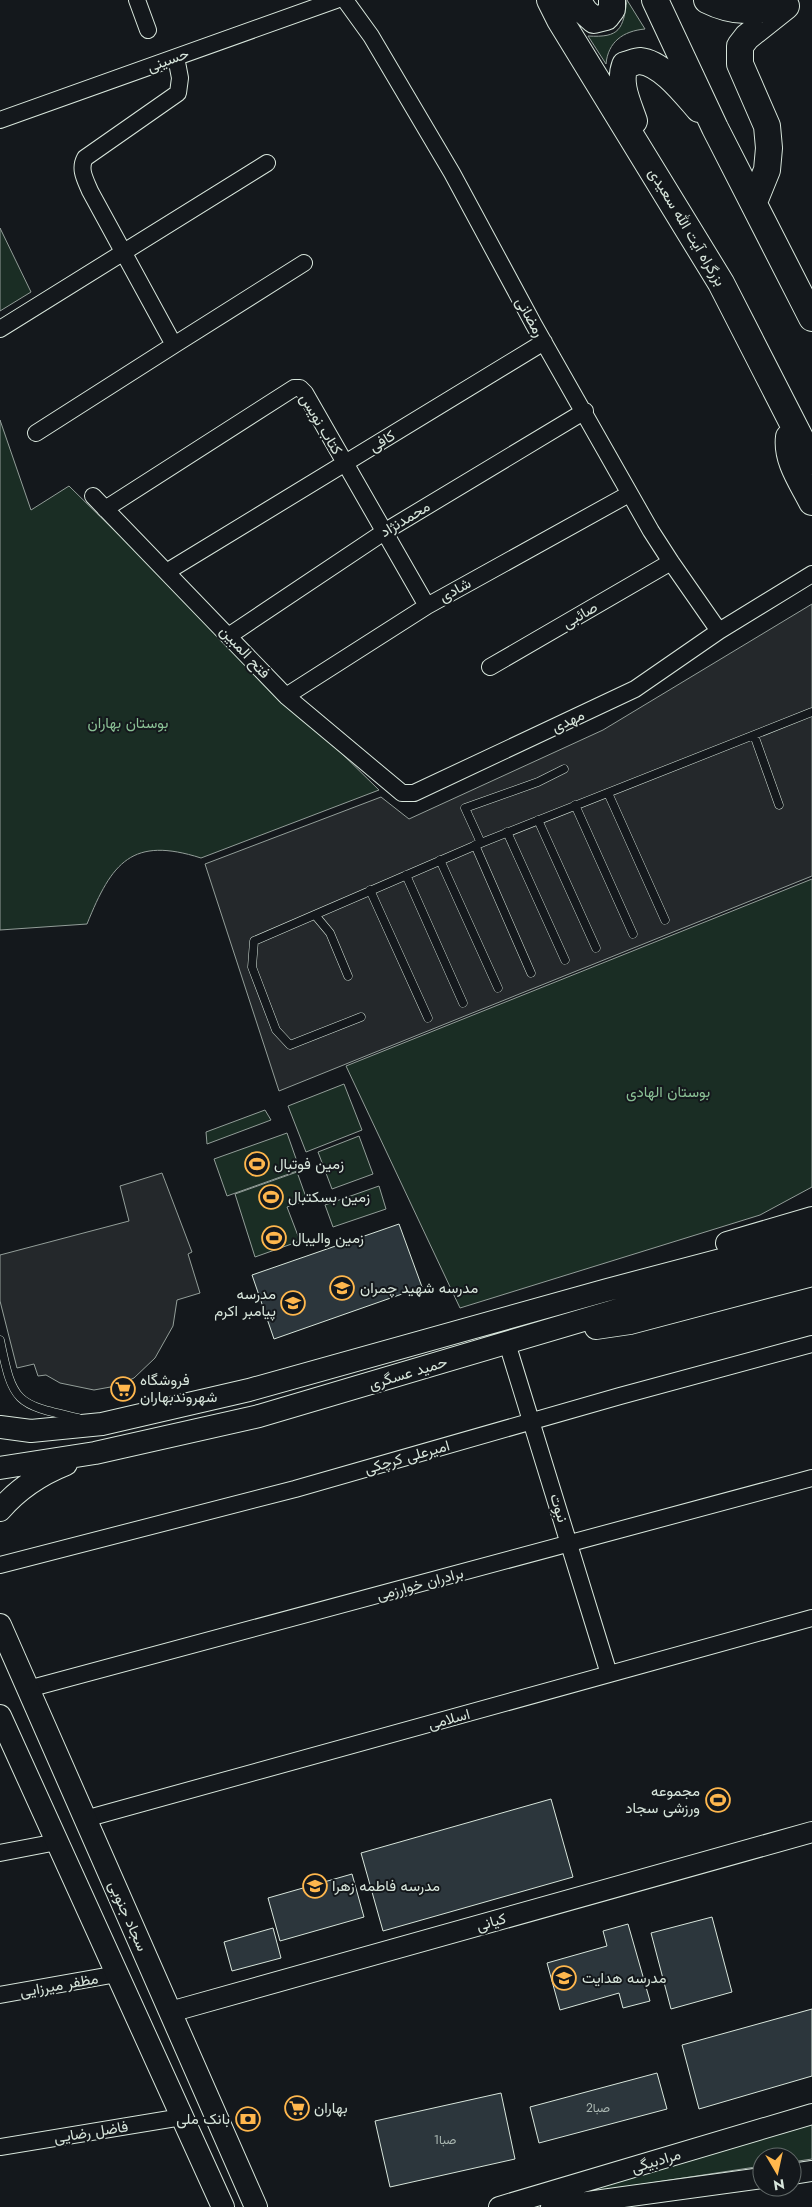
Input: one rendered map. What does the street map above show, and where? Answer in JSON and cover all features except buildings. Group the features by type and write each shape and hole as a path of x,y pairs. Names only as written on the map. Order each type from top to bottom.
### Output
{"highway":[{"name":"بزرگراه آیت الله سعیدی","path":"550,0 560,20 721,283 812,460"},
{"path":"577,0 585,12 594,20 606,17 612,9 612,0"},
{"path":"707,0 720,7 750,12 792,3"},
{"path":"656,1 716,128 812,318"},
{"path":"754,202 767,170 769,148 766,126 740,64 738,54 740,46 747,37 792,3"},
{"path":"656,174 624,93 622,74 625,65 639,61 651,64 678,85 716,128"},
{"path":"794,424 788,438 788,447 791,460 812,502"}],"main road":[{"path":"491,1322 615,1276 812,1218"},
{"name":"حمید عسگری","path":"0,1427 31,1431 102,1424 249,1390 491,1322 812,1236"},
{"name":"حمید عسگری","path":"0,1468 95,1453 259,1416 624,1308 812,1257"},
{"path":"514,1341 630,1323 812,1275"},
{"path":"0,1510 16,1494 50,1471 95,1453"},
{"name":"سجاد جنوبی","path":"0,1626 256,2207"},
{"path":"2,1727 57,1842 223,2207"}],"street":[{"path":"137,0 148,30"},
{"name":"حسینی","path":"0,120 336,0"},
{"name":"رمضانی","path":"345,0 371,36 452,173 544,342 585,411 629,494 670,562 720,631"},
{"path":"174,345 90,191 84,178 82,164 85,158 178,93 180,78 176,57"},
{"path":"0,329 267,163"},
{"path":"36,433 304,263"},
{"name":"کافی","path":"168,571 544,342"},
{"name":"کتاب نویس","path":"105,509 294,388 300,388 305,393 427,606"},
{"name":"محمدنژاد","path":"230,635 384,532 585,411"},
{"name":"شادی","path":"286,696 427,606 629,494"},
{"name":"فتح المبین","path":"92,496 168,571 286,696 402,793 408,794"},
{"name":"صائبی","path":"490,667 670,562"},
{"name":"مهدی","path":"408,794 414,793 635,689 720,631 812,574"},
{"name":"نبوت","path":"514,1341 532,1421 609,1674"},
{"name":"امیرعلی کرچکی","path":"0,1565 295,1489 812,1344"},
{"name":"برادران خوارزمی","path":"28,1689 812,1478"},
{"name":"اسلامی","path":"85,1819 812,1618"},
{"name":"کیانی","path":"170,2012 812,1832"},
{"path":"0,1853 57,1842"},
{"name":"مظفر میرزایی","path":"0,1995 117,1974"},
{"name":"مرادبیگی","path":"499,2207 812,2114"},
{"name":"فاضل رضایی","path":"0,2147 182,2117"},
{"name":"مرادبیگی","path":"551,2207 752,2179"}],"lane":[{"path":"361,1017 290,1045 276,1030 252,967 254,941 507,832 812,712"},
{"path":"754,735 779,804"},
{"path":"532,973 478,844 466,808 538,782 564,769"},
{"path":"608,793 665,920"},
{"path":"575,806 632,934"},
{"path":"538,820 596,948"},
{"path":"507,832 565,960"},
{"path":"440,860 498,988"},
{"path":"406,875 463,1003"},
{"path":"370,890 428,1018"},
{"path":"315,915 330,933 348,976"},
{"path":"0,1340 11,1383 16,1394 25,1403 51,1412 102,1424"}],"green space":[{"path":"627,0 645,29 630,32 618,39 607,56 606,64 588,36 607,35 618,30 624,18"},
{"path":"0,228 31,292 0,311"},
{"name":"بوستان بهاران","path":"0,420 31,510 69,486 379,790 201,858 177,852 158,850 141,853 127,860 116,870 96,902 87,924 0,930"},
{"name":"بوستان الهادی","path":"812,879 812,1187 760,1215 460,1308 346,1066"},
{"path":"344,1084 362,1130 306,1152 288,1106"},
{"path":"265,1110 271,1120 207,1144 206,1132"},
{"name":"زمین فوتبال","path":"287,1133 300,1170 227,1196 214,1159"},
{"path":"359,1136 373,1174 332,1189 318,1152"},
{"path":"297,1172 307,1200 287,1207 300,1241 255,1257 235,1194"},
{"path":"379,1186 386,1209 333,1227 325,1205"},
{"path":"812,2120 812,2159 802,2160 802,2147 752,2147 752,2168 552,2198"}],"shaded area":[{"path":"812,604 812,876 279,1091 205,864 381,797 409,819 603,730"},
{"path":"162,1173 192,1252 188,1254 200,1293 177,1300 173,1326 155,1358 134,1378 116,1386 94,1390 60,1383 46,1375 38,1376 34,1364 17,1368 0,1301 0,1255 129,1221 120,1186"}],"place":[{"name":"زمین فوتبال","path":"257,1164"},
{"name":"زمین بسکتبال","path":"271,1197"},
{"name":"زمین والیبال","path":"274,1238"},
{"name":"مدرسه شهید چمران","path":"342,1288"},
{"name":"مدرسه پیامبر اکرم","path":"293,1303"},
{"name":"فروشگاه شهروندبهاران","path":"123,1389"},
{"name":"مجموعه ورزشی سجاد","path":"718,1800"},
{"name":"مدرسه فاطمه زهرا","path":"315,1886"},
{"name":"مدرسه هدایت","path":"564,1978"},
{"name":"بهاران","path":"297,2108"},
{"name":"بانک ملی","path":"248,2119"}]}
